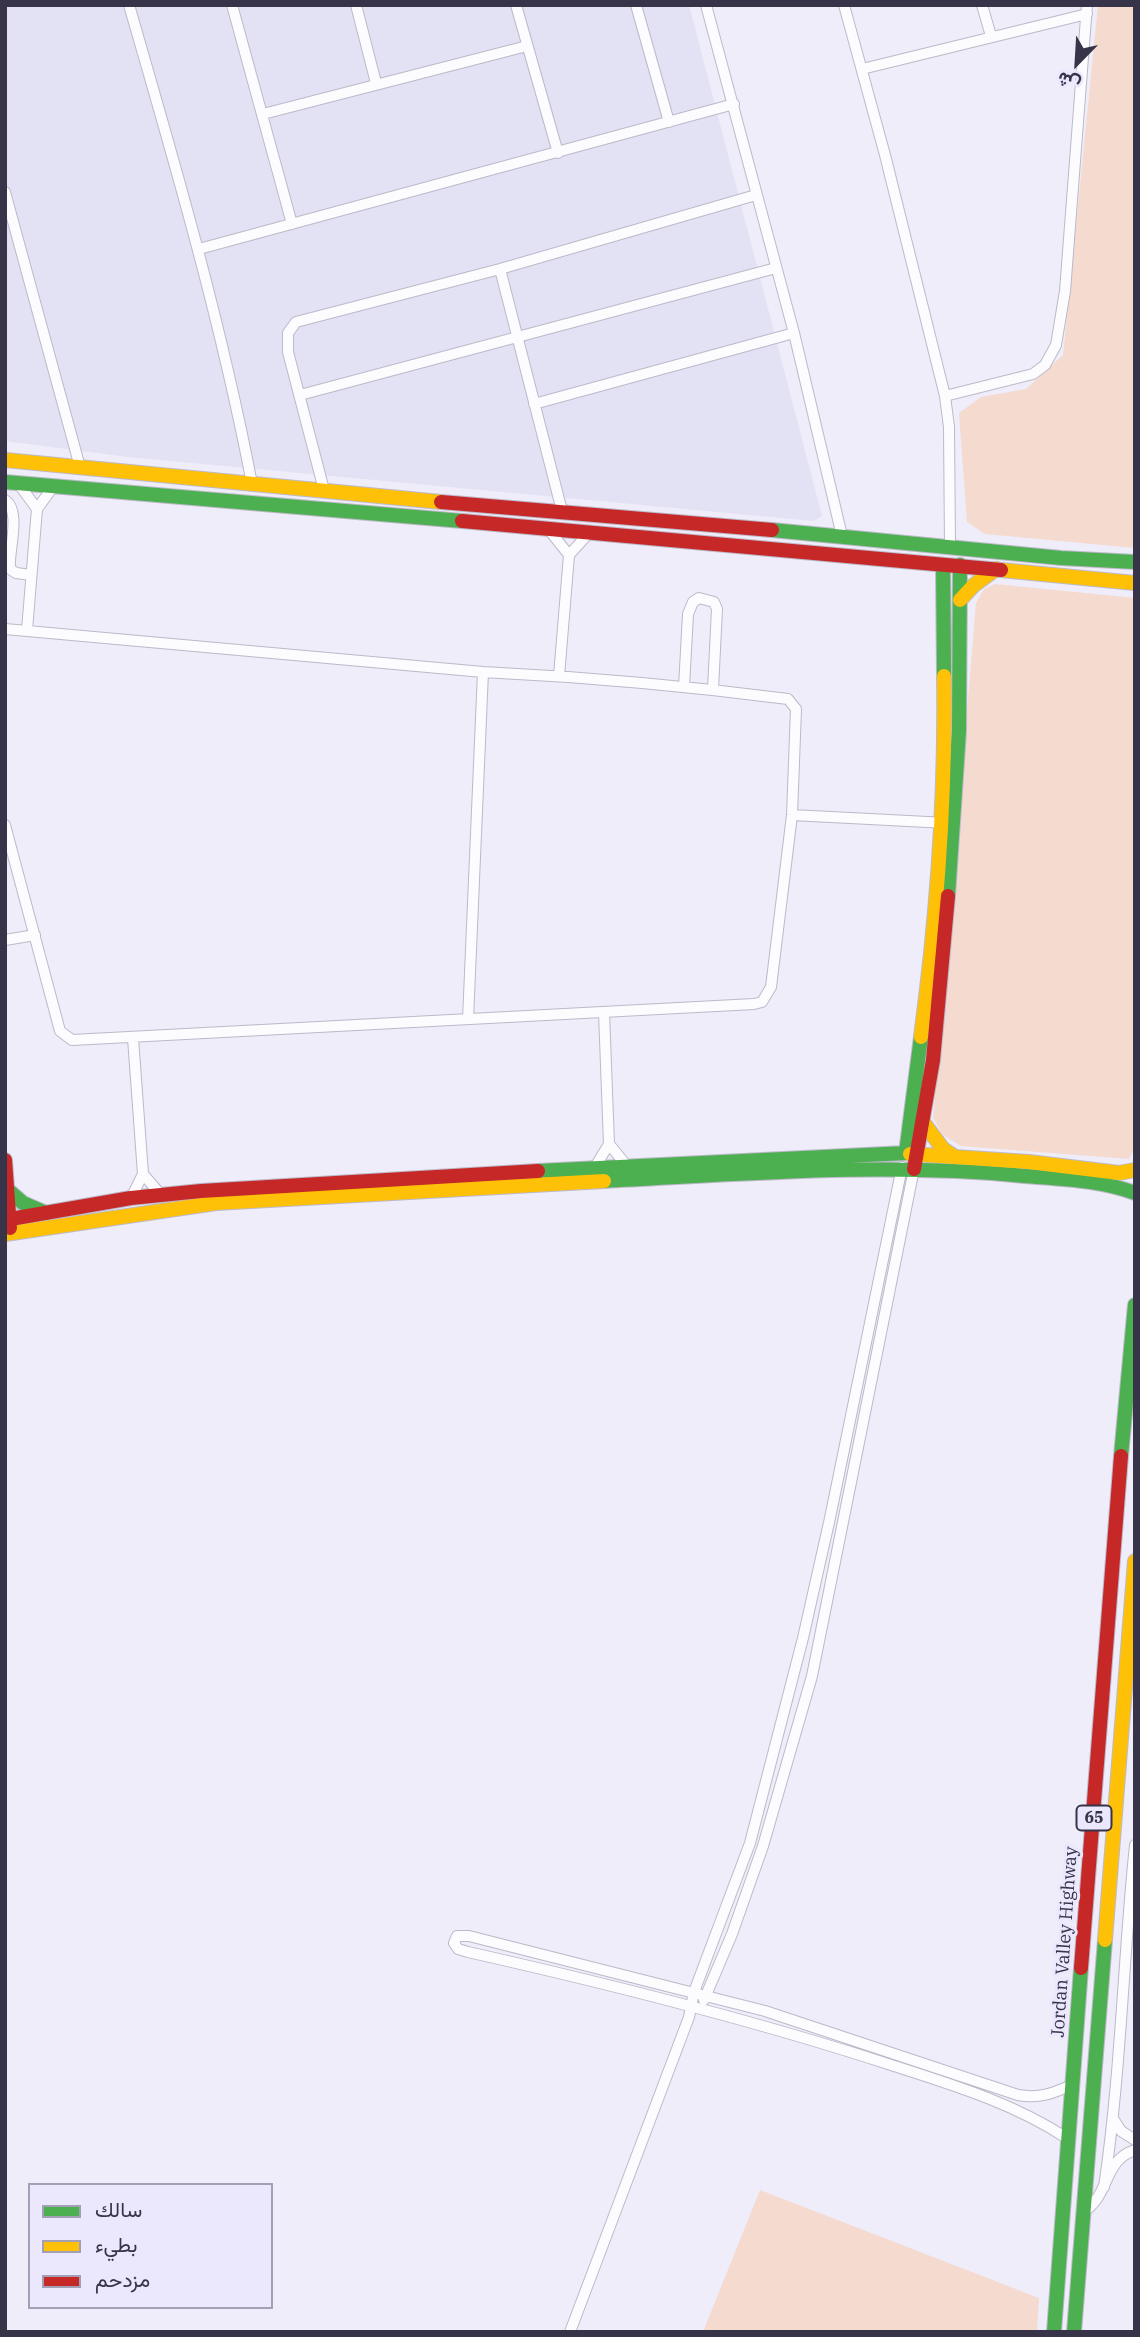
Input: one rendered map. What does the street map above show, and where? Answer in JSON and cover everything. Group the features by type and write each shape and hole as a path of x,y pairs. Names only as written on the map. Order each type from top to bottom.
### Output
{"main road":[{"path":"5,460 1135,562"},
{"path":"12,482 960,565 1135,583"},
{"path":"414,499 418,517"},
{"path":"913,561 944,591"},
{"path":"910,1161 923,1122 939,1004 947,823 943,565"},
{"path":"910,1161 909,1129 959,731 960,565"},
{"path":"960,600 974,585 996,569"},
{"path":"923,1122 943,1149 955,1157"},
{"path":"881,1154 909,1129"},
{"path":"7,1227 47,1214 161,1195 334,1181 881,1154 982,1172 1087,1182 1135,1193"},
{"path":"7,1227 229,1202 955,1157 1030,1162 1119,1173 1135,1170"},
{"path":"5,1160 8,1190 7,1227"},
{"path":"8,1190 23,1203 47,1214"},
{"name":"Jordan Valley Highway","path":"1054,2332 1113,1542 1135,1305"},
{"name":"65","path":"1074,2332 1113,1843 1129,1702 1135,1561"}],"street":[{"path":"129,5 199,248 238,410 252,484"},
{"path":"232,5 292,224"},
{"path":"356,5 376,83"},
{"path":"516,5 558,153"},
{"path":"636,5 669,122"},
{"path":"706,5 794,333 842,536"},
{"path":"844,5 945,396 949,437 950,547"},
{"path":"982,5 991,36"},
{"path":"862,69 1087,9 1065,291 1056,345 1045,365 1033,374 945,396"},
{"path":"263,114 527,46"},
{"path":"199,248 734,104"},
{"path":"5,192 80,467"},
{"path":"324,490 287,341 291,327 296,322 499,269 756,195"},
{"path":"300,395 776,268"},
{"path":"499,269 562,511"},
{"path":"534,404 794,333"},
{"path":"12,482 37,509"},
{"path":"27,630 37,509 53,486"},
{"path":"5,500 10,503 14,514 10,569 16,573 31,575"},
{"path":"549,530 569,555"},
{"path":"559,676 569,555 589,533"},
{"path":"684,687 688,614 692,602 699,598 714,602 718,609 713,690"},
{"path":"5,629 483,672 684,687 788,699 794,705 792,815 771,987 762,1002 713,1008 77,1041 65,1037 60,1031 5,825"},
{"path":"468,1019 483,672"},
{"path":"792,815 947,823"},
{"path":"5,940 34,935"},
{"path":"595,1167 609,1144 604,1013"},
{"path":"131,1198 144,1174 133,1038"},
{"path":"609,1144 627,1166"},
{"path":"695,2006 694,1992 750,1843 803,1638 910,1161"},
{"path":"570,2332 689,2017 695,2006 707,1996 763,1846 812,1676 910,1161"},
{"path":"144,1174 161,1195"},
{"path":"1104,2187 1129,2003 1135,1845 1113,1843"},
{"path":"1069,2139 1034,2118 933,2079 695,2006 468,1952 454,1943 457,1936 469,1936 694,1992 842,2035 1018,2095 1040,2097 1074,2084"},
{"path":"1114,2120 1121,2131 1135,2140"},
{"path":"1064,2211 1083,2213 1096,2201 1116,2160 1135,2150"}],"shaded area":[{"path":"5,5 689,5 822,516 814,521 128,457 5,441"},
{"path":"1098,5 1135,5 1135,548 985,534 967,522 959,413 981,397 1026,389 1063,355"},
{"path":"995,584 1135,598 1135,1147 1129,1159 961,1146 943,1135 933,1118 976,603 984,589"},
{"path":"760,2190 1039,2298 1037,2332 703,2332"}],"traffic: fast":[{"path":"5,482 462,521"},
{"path":"772,530 1061,558 1135,562"},
{"path":"943,565 944,676"},
{"path":"948,896 959,731 960,565"},
{"path":"538,1171 906,1153 921,1037"},
{"path":"604,1181 814,1171 919,1170 1080,1181 1135,1193"},
{"path":"8,1190 23,1203 46,1213"},
{"path":"1121,1456 1135,1305"},
{"path":"1074,2332 1105,1940"},
{"path":"1054,2332 1081,1968"}],"traffic: slow":[{"path":"5,460 441,502"},
{"path":"960,600 974,585 996,569"},
{"path":"1001,570 1135,583"},
{"path":"921,1037 939,857 944,766 944,676"},
{"path":"923,1122 943,1149 955,1157"},
{"path":"910,1154 1029,1162 1119,1173 1135,1170"},
{"path":"5,1234 216,1203 604,1181"},
{"path":"1105,1940 1135,1561"}],"traffic: jam":[{"path":"441,502 772,530"},
{"path":"462,521 1001,570"},
{"path":"914,1169 933,1060 948,896"},
{"path":"5,1160 10,1228"},
{"path":"5,1220 131,1198 201,1191 538,1171"},
{"path":"1081,1968 1121,1456"}]}
